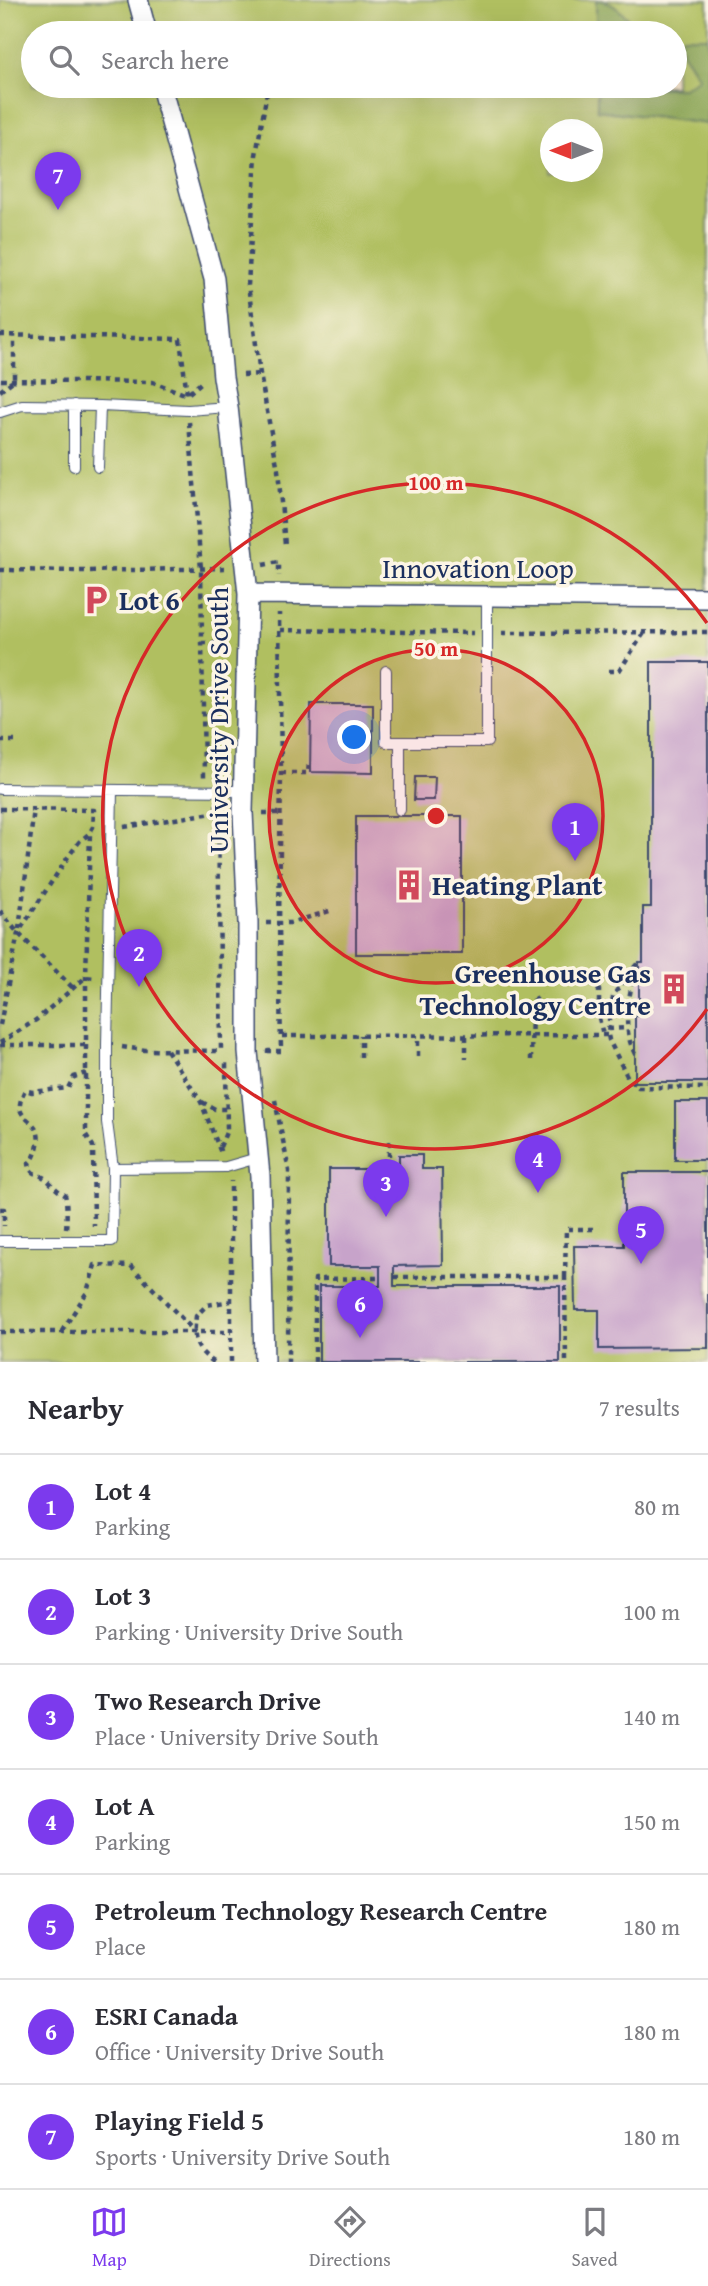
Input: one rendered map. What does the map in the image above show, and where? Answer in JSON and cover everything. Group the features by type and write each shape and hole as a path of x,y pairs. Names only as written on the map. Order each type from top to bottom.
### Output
{"street":[{"path":"138,0 144,21"},
{"name":"University Drive South","path":"164,98 214,279 246,567 248,594 243,812 258,1052 257,1158 264,1362"},
{"name":"Innovation Loop","path":"248,594 708,598"}],"lane":[{"path":"0,412 22,405 100,405 188,411 228,407"},
{"path":"74,405 74,466"},
{"path":"98,467 100,405"},
{"path":"386,671 386,743 487,742 487,596"},
{"path":"400,742 400,810"},
{"path":"0,789 243,790"},
{"path":"0,1241 112,1241 113,1168 107,1122 107,1045 112,791"},
{"path":"113,1168 226,1167 257,1158"}],"path":[{"path":"266,98 256,155 248,285 260,374 278,470 285,545"},
{"path":"0,335 180,339 201,569 203,775 218,812 221,1051"},
{"path":"0,391 13,380 14,335"},
{"path":"0,380 153,382 187,395"},
{"path":"187,395 203,381"},
{"path":"0,570 201,569 279,562 279,923 282,1036 281,1051 258,1052"},
{"path":"609,671 619,671 645,632"},
{"path":"0,741 17,741"},
{"path":"281,774 309,773 309,762"},
{"path":"0,1025 18,933 34,809 34,790"},
{"path":"0,809 94,810 90,832 68,857 18,933"},
{"path":"90,832 218,812 280,813"},
{"path":"62,1332 87,1292 95,1265 93,1146 86,1135 90,832"},
{"path":"0,911 73,988"},
{"path":"248,923 290,923 330,911"},
{"path":"606,1033 614,994 636,965 627,1007 626,1028 635,1054"},
{"path":"0,1044 36,1020 86,977 108,978"},
{"path":"590,982 599,990 599,1018 629,1080 638,1087 708,1087"},
{"path":"531,1060 532,1002 541,994"},
{"path":"282,1036 532,1035 606,1033 626,1028"},
{"path":"361,1057 362,1035"},
{"path":"418,1036 418,1056"},
{"path":"466,1036 466,1058"},
{"path":"0,1044 107,1045 226,1051 227,1130 220,1148"},
{"path":"167,1050 201,1102 231,1181 231,1362"},
{"path":"258,1052 270,1063"},
{"path":"65,1233 67,1199 29,1168 39,1133 25,1118 20,1105 25,1090 32,1092 68,1088 74,1077 86,1073"},
{"path":"274,1087 289,1171 288,1362"},
{"path":"389,1141 389,1169"},
{"path":"566,1362 566,1229 593,1229"},
{"path":"95,1265 131,1266 195,1332"},
{"path":"394,1277 565,1277"},
{"path":"315,1362 315,1279 380,1278"},
{"path":"214,1362 199,1350 195,1343 196,1316 201,1309 214,1302 231,1301"},
{"path":"0,1332 231,1332"}],"green space":[{"path":"0,0 708,0 708,1362 0,1362"},
{"path":"596,0 609,3 630,21 596,21"},
{"path":"687,37 708,37 708,124 597,110 597,98 687,98 687,86 699,78 687,60"}],"building":[{"path":"651,662 708,662 708,1082 635,1082 635,1016 639,1016 639,962 643,962 643,907 651,907"},
{"path":"311,704 373,704 373,773 310,772"},
{"path":"415,777 435,777 434,800 414,800"},
{"name":"Heating Plant","path":"356,816 462,816 462,954 356,954"},
{"path":"675,1102 708,1102 708,1160 675,1160"},
{"path":"399,1155 422,1155 422,1169 442,1169 443,1265 394,1266 394,1286 560,1286 560,1362 319,1362 319,1286 380,1286 380,1266 329,1266 329,1169 399,1169"},
{"path":"624,1172 708,1172 708,1348 599,1349 599,1310 575,1310 574,1246 624,1246"}],"place":[{"name":"Playing Field 5","path":"58,210"},
{"name":"Lot 6","path":"96,600"},
{"name":"Lot 4","path":"575,861"},
{"name":"Heating Plant","path":"409,885"},
{"name":"Lot 3","path":"139,987"},
{"name":"Greenhouse Gas Technology Centre","path":"674,989"},
{"name":"Lot A","path":"538,1193"},
{"name":"Two Research Drive","path":"386,1217"},
{"name":"Petroleum Technology Research Centre","path":"641,1264"},
{"name":"ESRI Canada","path":"360,1338"}]}
